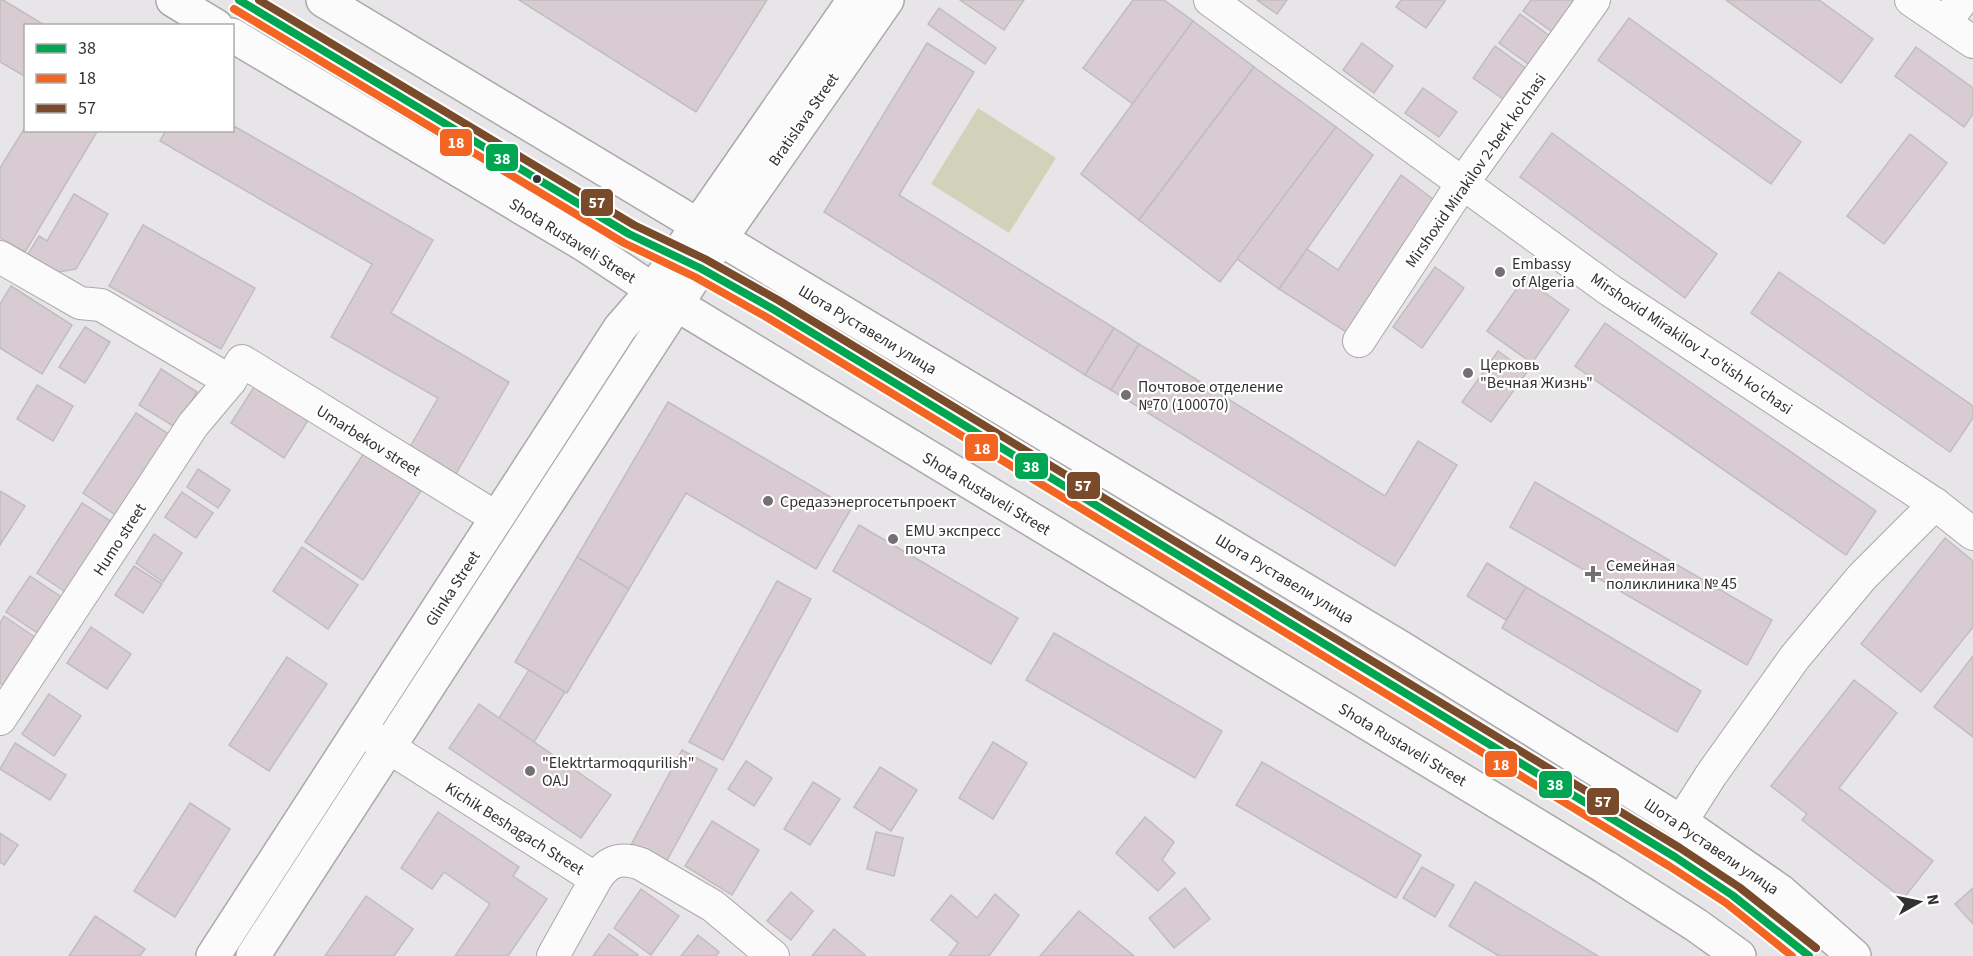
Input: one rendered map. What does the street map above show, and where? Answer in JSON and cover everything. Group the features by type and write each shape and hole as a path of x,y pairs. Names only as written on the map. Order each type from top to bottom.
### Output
{"main road":[{"path":"173,0 213,24"},
{"path":"323,0 710,232"},
{"name":"Bratislava Street","path":"710,232 876,1"},
{"name":"Shota Rustaveli Street","path":"234,37 565,233 665,297 1605,867 1696,925 1739,956"},
{"name":"Glinka Street","path":"253,956 389,747 665,297 710,232"},
{"name":"Шота Руставели улица","path":"710,232 789,282 1401,648 1681,822 1780,891 1854,956"},
{"name":"Glinka Street","path":"213,956 620,328 665,297"}],"street":[{"name":"Mirshoxid Mirakilov 1-o'tish ko'chasi","path":"1210,0 1611,291 1935,504 1973,534"},
{"name":"Mirshoxid Mirakilov 2-berk ko'chasi","path":"1359,341 1462,184 1594,0"},
{"path":"1911,0 1954,12 1973,42"},
{"name":"Umarbekov street","path":"0,257 80,303 101,305 236,371 497,518"},
{"name":"Humo street","path":"0,719 193,425 236,371"},
{"path":"1681,822 1795,657 1862,577 1935,504"},
{"name":"Kichik Beshagach Street","path":"360,729 596,879 553,956"},
{"path":"596,879 608,864 617,860 629,860 641,864 713,906 773,956"}],"green space":[{"path":"978,108 1056,158 1009,233 931,184"}],"building":[{"path":"0,0 3,0 43,24 24,24 24,76 0,62"},
{"path":"519,0 767,0 696,112"},
{"path":"960,0 1024,0 1004,30"},
{"path":"1133,0 1164,0 1193,21 1133,104 1083,68"},
{"path":"1257,0 1287,0 1277,14"},
{"path":"1401,0 1445,1 1426,28 1396,7"},
{"path":"1531,0 1577,0 1554,33 1523,11"},
{"path":"1726,0 1819,0 1873,39 1841,83"},
{"path":"939,8 996,48 985,64 928,24"},
{"path":"1520,14 1551,37 1531,66 1499,43"},
{"path":"1629,18 1801,142 1771,184 1598,60"},
{"path":"1193,21 1254,67 1139,220 1081,174"},
{"path":"927,43 974,72 899,195 1114,328 1085,375 824,212"},
{"path":"1362,43 1393,66 1374,93 1343,70"},
{"path":"1495,46 1528,70 1506,101 1473,78"},
{"path":"1916,47 1973,88 1973,114 1964,127 1895,76"},
{"path":"1254,67 1336,127 1220,282 1139,220"},
{"path":"1423,88 1457,112 1439,137 1405,113"},
{"path":"234,126 433,240 391,313 509,382 453,479 407,452 438,398 331,337 372,264 160,141 165,132 234,132"},
{"path":"1336,127 1373,155 1279,289 1237,259"},
{"path":"24,129 24,132 97,132 25,252 0,238 0,168"},
{"path":"1552,133 1717,254 1685,298 1520,177"},
{"path":"1910,134 1947,163 1884,244 1847,216"},
{"path":"1401,175 1438,203 1351,335 1279,289 1307,249 1338,270"},
{"path":"74,194 108,214 76,269 58,272 28,254 39,236 47,241"},
{"path":"143,225 255,288 221,349 109,286"},
{"path":"1435,267 1464,288 1422,348 1393,327"},
{"path":"1779,272 1973,406 1973,418 1950,452 1751,313"},
{"path":"1524,278 1569,310 1532,363 1487,331"},
{"path":"11,286 72,325 42,374 0,348 0,304"},
{"path":"1605,323 1876,511 1846,555 1575,366"},
{"path":"85,327 110,342 85,383 59,367"},
{"path":"1114,328 1139,344 1111,390 1085,375"},
{"path":"1139,344 1385,496 1418,441 1457,465 1395,566 1111,390"},
{"path":"1498,351 1527,372 1491,422 1462,402"},
{"path":"161,369 197,392 175,427 139,405"},
{"path":"256,384 309,419 284,458 231,423"},
{"path":"37,385 73,406 53,441 17,419"},
{"name":"Средазэнергосетьпроект","path":"668,402 851,509 816,569 686,493 629,589 577,557"},
{"path":"136,413 170,435 117,516 83,493"},
{"path":"364,453 421,491 363,580 305,542"},
{"path":"198,469 230,490 218,508 187,487"},
{"path":"1535,482 1772,620 1747,665 1510,527"},
{"path":"0,491 25,506 0,545"},
{"path":"182,492 213,513 196,538 165,517"},
{"path":"82,503 112,522 67,593 37,573"},
{"path":"859,525 1018,618 991,664 833,571"},
{"path":"154,534 182,553 163,582 136,563"},
{"path":"1945,538 1973,561 1973,627 1921,692 1861,644"},
{"path":"302,547 358,585 328,629 273,591"},
{"path":"577,557 629,589 567,693 515,662"},
{"path":"1487,563 1526,587 1506,620 1467,596"},
{"path":"134,566 162,584 143,613 115,595"},
{"path":"30,576 66,600 42,636 6,612"},
{"path":"777,581 811,599 723,760 689,742"},
{"path":"1526,587 1701,691 1677,732 1502,628"},
{"path":"4,616 39,640 6,688 0,683 0,623"},
{"path":"91,627 131,654 107,689 67,663"},
{"path":"1054,633 1222,731 1195,778 1026,680"},
{"path":"1973,656 1973,737 1934,707"},
{"path":"287,657 327,684 269,771 229,745"},
{"path":"529,670 565,692 534,742 499,718"},
{"path":"1854,680 1897,713 1839,788 1933,861 1903,899 1802,820 1807,814 1771,786"},
{"path":"49,694 81,716 54,756 22,734"},
{"name":"\"Elektrtarmoqqurilish\" OAJ","path":"479,704 611,795 581,838 449,748"},
{"path":"993,742 1027,763 993,819 959,798"},
{"path":"15,743 66,775 50,800 0,769"},
{"path":"682,750 717,769 665,864 631,845"},
{"path":"746,761 772,778 754,806 728,789"},
{"path":"1262,762 1421,855 1396,898 1236,805"},
{"path":"880,767 917,790 891,831 854,807"},
{"path":"813,782 840,799 810,845 784,829"},
{"path":"190,803 230,829 175,917 134,891"},
{"path":"438,812 519,867 513,876 547,899 508,956 455,956 490,904 444,872 432,889 401,868"},
{"path":"1145,817 1174,842 1162,860 1175,873 1158,891 1116,853"},
{"path":"712,821 759,850 732,895 685,866"},
{"path":"876,832 903,838 894,876 867,869"},
{"path":"0,833 18,845 4,865 0,862"},
{"path":"1422,867 1454,885 1435,917 1403,898"},
{"path":"1475,882 1598,956 1499,956 1449,926"},
{"path":"1185,888 1210,919 1174,948 1149,918"},
{"path":"1973,888 1973,924 1955,904"},
{"path":"641,889 679,916 651,955 614,928"},
{"path":"791,892 813,911 791,940 767,921"},
{"path":"995,894 1019,915 989,956 949,956 958,943 931,920 951,895 977,918"},
{"path":"366,896 413,929 394,956 325,956"},
{"path":"1079,911 1134,956 1040,956"},
{"path":"95,916 145,949 140,956 69,956"},
{"path":"834,929 865,955 812,956"},
{"path":"609,934 638,955 638,956 593,956"},
{"path":"698,935 719,952 716,956 681,956"}],"transit line":[{"name":"38","path":"239,0 629,234 700,268 773,309 1675,857 1732,895 1809,956"},
{"name":"57","path":"259,0 634,225 705,259 778,300 1680,848 1739,887 1816,948"},
{"name":"18","path":"234,9 624,243 695,277 768,318 1669,866 1726,903 1792,956"}],"place":[{"name":"Embassy of Algeria","path":"1500,272"},
{"name":"Церковь \"Вечная Жизнь\"","path":"1468,373"},
{"name":"Почтовое отделение №70 (100070)","path":"1126,395"},
{"name":"Средазэнергосетьпроект","path":"768,501"},
{"name":"EMU экспресс почта","path":"893,539"},
{"name":"Семейная поликлиника № 45","path":"1593,574"},
{"name":"\"Elektrtarmoqqurilish\" OAJ","path":"530,771"}]}
